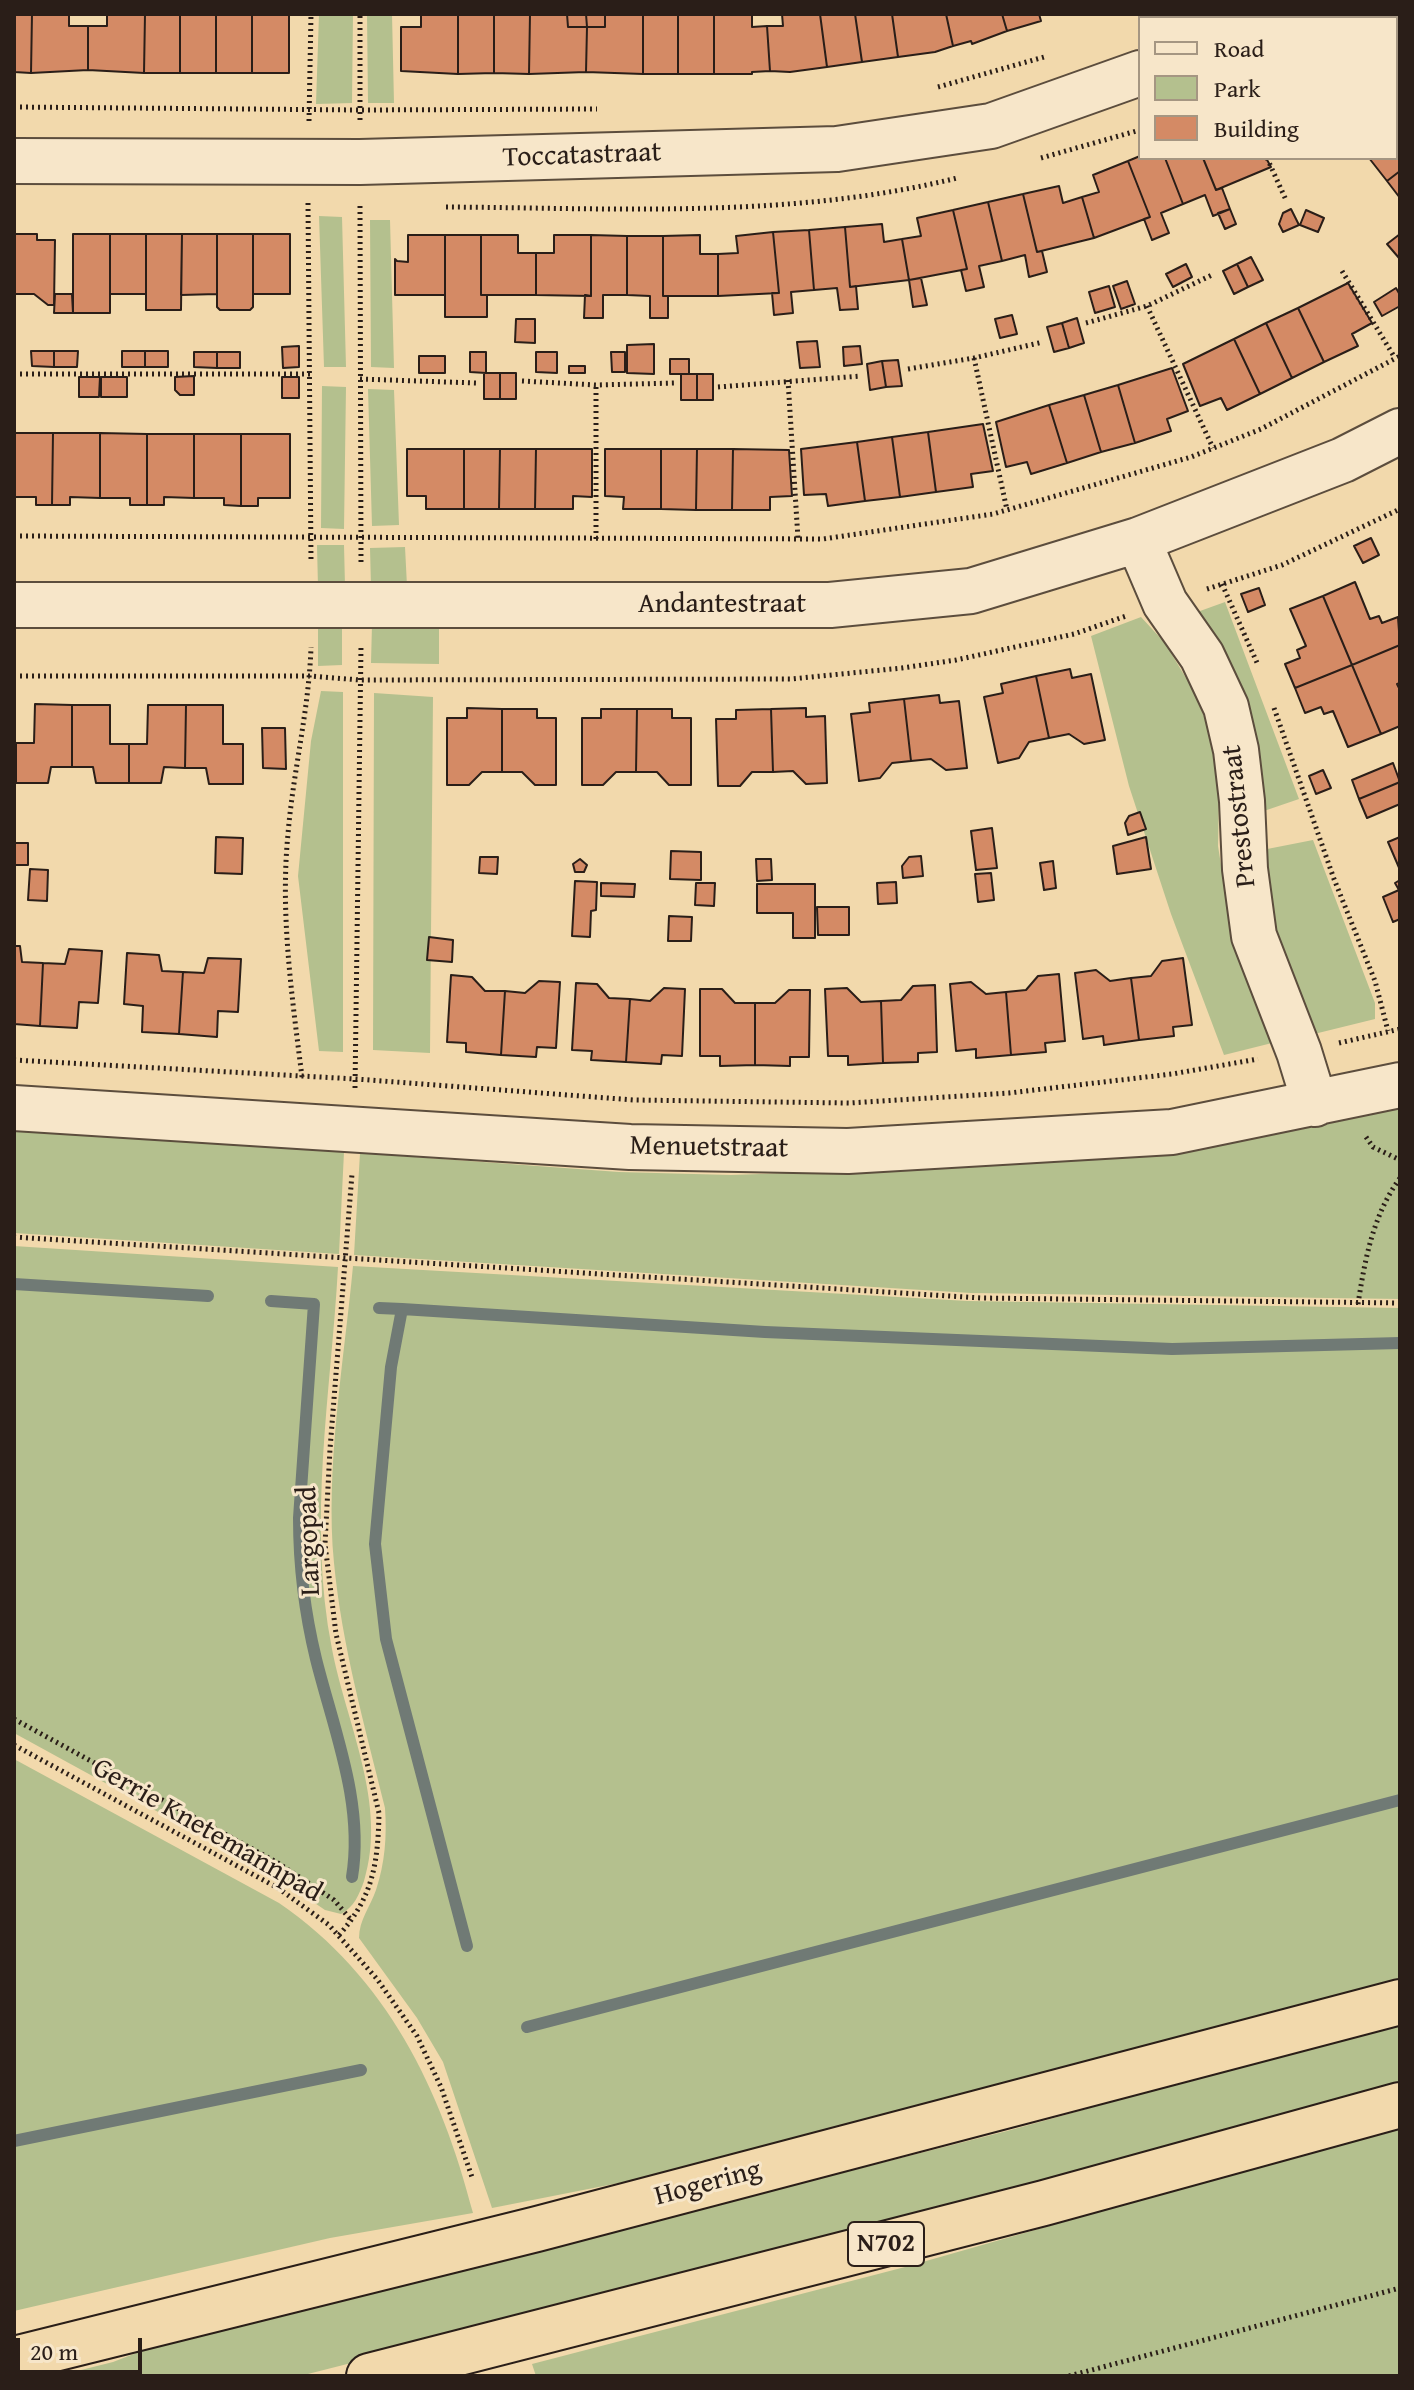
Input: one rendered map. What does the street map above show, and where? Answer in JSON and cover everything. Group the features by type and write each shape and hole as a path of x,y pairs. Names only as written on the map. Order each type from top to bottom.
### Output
{"highway":[{"name":"Hogering","path":"14,2359 537,2229 1400,2002"},
{"name":"N702","path":"369,2376 1044,2203 1400,2105"}],"street":[{"name":"Toccatastraat","path":"14,161 360,162 837,149 991,126 1138,74"},
{"name":"Andantestraat","path":"14,605 830,605 971,591 1138,540 1343,460 1400,431"},
{"name":"Prestostraat","path":"1138,540 1165,603 1202,656 1226,707 1236,750 1245,869 1254,936 1299,1052 1315,1104"},
{"name":"Menuetstraat","path":"14,1108 630,1147 848,1151 1172,1132 1400,1085"}],"path":[{"path":"302,1077 291,980 287,837 310,676 308,160 311,14"},
{"path":"935,87 1053,55"},
{"path":"14,107 309,110 601,108"},
{"path":"1268,160 1286,200"},
{"path":"14,536 823,539 1007,510 1191,457 1261,429 1398,357 1342,271"},
{"path":"1086,323 1147,306 1214,274"},
{"path":"1147,306 1213,448"},
{"path":"908,369 1043,342"},
{"path":"974,358 1007,510"},
{"path":"14,374 310,374"},
{"path":"718,387 861,376"},
{"path":"360,379 476,383"},
{"path":"788,380 798,539"},
{"path":"522,381 596,385 675,383"},
{"path":"596,385 596,539"},
{"path":"1222,584 1260,670"},
{"path":"1270,697 1334,879 1375,981 1388,1031"},
{"path":"14,1060 634,1100 849,1103 1009,1093 1172,1074 1299,1052 1400,1029"},
{"name":"Largopad","path":"339,1935 361,1907 376,1867 379,1813 336,1634 325,1544 328,1464 347,1259 355,1130"},
{"path":"1358,1304 1375,1224 1385,1198 1400,1178"},
{"path":"14,1237 981,1298 1400,1303"},
{"path":"14,1719 278,1863 334,1900 352,1921"},
{"name":"Gerrie Knetemannpad","path":"14,1745 278,1888 329,1925 377,1979 417,2036 441,2087 473,2180"},
{"path":"1069,2376 1400,2288"}],"green space":[{"path":"319,14 353,14 352,103 316,104"},
{"path":"367,14 392,14 394,103 368,103"},
{"path":"319,216 342,217 346,367 324,367"},
{"path":"370,220 390,220 394,368 371,367"},
{"path":"322,386 346,387 344,529 321,528"},
{"path":"368,389 394,390 399,525 372,526"},
{"path":"317,545 344,545 345,586 318,587"},
{"path":"405,547 407,586 371,587 370,548"},
{"path":"1225,602 1299,799 1261,812 1189,615"},
{"path":"1141,617 1165,643 1192,688 1211,733 1219,793 1218,846 1233,941 1248,984 1276,1042 1224,1055 1171,914 1129,786 1091,636"},
{"path":"318,623 342,624 342,665 318,666"},
{"path":"372,624 439,624 439,664 371,663"},
{"path":"321,691 343,692 343,1052 319,1051 298,876 311,741"},
{"path":"374,693 433,697 430,1053 373,1050"},
{"path":"1313,840 1375,1003 1375,1019 1310,1035 1292,1011 1257,851"},
{"path":"1400,1102 1400,1299 971,1293 354,1255 360,1153 619,1172 731,1175 850,1171"},
{"path":"14,1130 344,1152 339,1254 14,1233"},
{"path":"14,1246 338,1267 323,1458 321,1553 332,1649 362,1764 371,1823 370,1852 364,1881 356,1900 341,1914 325,1910 275,1876 14,1733"},
{"path":"353,1266 968,1301 1400,1308 1400,1980 700,2167 492,2208 443,2062 417,2018 359,1938 363,1919 379,1880 386,1829 385,1808 343,1625 334,1563 334,1453"},
{"path":"14,1759 279,1903 317,1932 350,1965 404,2039 444,2123 473,2213 330,2238 14,2311"},
{"path":"1400,2022 1400,2083 796,2250 300,2376 57,2376 113,2362 144,2350 1007,2131"},
{"path":"1400,2126 1400,2376 536,2376 532,2364 905,2267"}],"building":[{"path":"14,14 32,14 31,73 14,72"},
{"path":"32,14 69,14 69,26 88,26 88,70 31,73"},
{"path":"107,14 145,14 144,73 88,70 88,26 107,26"},
{"path":"145,14 180,14 180,73 144,73"},
{"path":"180,14 216,14 216,73 180,73"},
{"path":"216,14 252,14 252,73 216,73"},
{"path":"252,14 289,14 289,73 252,73"},
{"path":"421,14 458,14 458,74 401,71 401,27 421,27"},
{"path":"458,14 494,14 494,73 458,74"},
{"path":"494,14 530,14 529,74 494,73"},
{"path":"530,14 567,14 568,27 587,27 586,72 529,74"},
{"path":"567,14 586,14 587,27 568,27"},
{"path":"586,14 605,14 605,27 587,27"},
{"path":"605,14 643,14 643,74 586,72 587,27 605,27"},
{"path":"643,14 678,14 678,74 643,74"},
{"path":"678,14 714,14 714,74 678,74"},
{"path":"714,14 752,14 752,27 767,26 770,71 714,74"},
{"path":"782,14 820,14 827,67 770,71 767,26 783,26"},
{"path":"820,14 855,14 862,62 827,67"},
{"path":"855,14 892,14 898,57 862,62"},
{"path":"892,14 946,14 953,46 898,57"},
{"path":"946,14 1002,14 1007,31 972,44 971,41 953,46"},
{"path":"1002,14 1039,14 1041,21 1007,31"},
{"path":"1400,101 1400,171 1387,181 1371,160 1398,160"},
{"path":"1138,157 1138,160 1166,160 1183,204 1161,213 1169,233 1152,240 1144,219 1150,217 1128,161"},
{"path":"1166,160 1204,160 1216,190 1222,188 1230,209 1213,216 1205,195 1183,204"},
{"path":"1204,160 1267,160 1271,167 1216,190"},
{"path":"1128,161 1150,217 1094,238 1082,197 1099,192 1093,175"},
{"path":"1400,171 1400,198 1387,181"},
{"path":"1059,186 1063,203 1082,197 1094,238 1037,252 1023,194"},
{"path":"1023,194 1037,252 1042,251 1047,272 1029,277 1025,255 1002,261 988,202"},
{"path":"988,202 1002,261 979,266 984,287 966,291 961,270 967,269 953,210"},
{"path":"1230,209 1236,224 1225,229 1218,213"},
{"path":"1291,209 1299,225 1283,232 1279,224 1283,213"},
{"path":"953,210 967,269 909,280 902,239 921,236 917,218"},
{"path":"1306,210 1324,218 1318,232 1300,225"},
{"path":"882,224 884,242 902,239 909,280 850,287 845,227"},
{"path":"845,227 850,287 856,286 858,309 840,310 837,288 814,290 809,230"},
{"path":"809,230 814,290 791,292 793,313 774,315 772,293 779,293 773,232"},
{"path":"773,232 779,293 718,296 718,254 738,253 736,236"},
{"path":"14,234 37,234 37,240 55,240 54,305 48,305 34,294 14,294"},
{"path":"73,234 110,234 110,313 73,313"},
{"path":"110,234 146,234 146,294 110,294"},
{"path":"146,234 182,234 181,310 146,310"},
{"path":"182,234 217,234 217,294 181,295"},
{"path":"217,234 253,234 253,307 250,310 220,310 217,307"},
{"path":"253,234 290,234 290,294 253,294"},
{"path":"1400,234 1400,257 1399,258 1387,244"},
{"path":"408,235 445,235 445,295 395,295 395,259 408,262"},
{"path":"445,235 481,235 481,295 487,295 487,317 445,317"},
{"path":"481,235 518,235 518,253 536,253 536,295 481,295"},
{"path":"554,235 591,235 591,296 536,295 536,253 554,253"},
{"path":"591,235 627,236 627,295 603,295 603,318 584,318 585,295 591,296"},
{"path":"700,235 700,254 718,254 718,296 663,296 663,236"},
{"path":"627,236 663,236 663,296 668,296 668,318 650,318 650,296 627,295"},
{"path":"1251,257 1263,280 1248,287 1237,264"},
{"path":"1186,264 1192,277 1173,287 1166,274"},
{"path":"1237,264 1248,287 1234,294 1223,271"},
{"path":"921,278 927,305 913,307 909,280"},
{"path":"1127,281 1135,304 1121,309 1113,286"},
{"path":"1348,283 1372,323 1352,334 1358,346 1324,362 1298,308"},
{"path":"1109,286 1115,307 1095,313 1089,292"},
{"path":"1396,288 1400,306 1382,316 1374,302"},
{"path":"55,294 72,294 73,313 54,313"},
{"path":"1298,308 1324,362 1292,378 1266,323"},
{"path":"1012,315 1017,334 1000,338 995,319"},
{"path":"1077,318 1084,343 1069,348 1062,323"},
{"path":"516,319 535,319 535,343 515,342"},
{"path":"1062,323 1069,348 1054,352 1047,327"},
{"path":"1266,323 1292,378 1260,394 1234,339"},
{"path":"1234,339 1260,394 1227,410 1221,398 1200,406 1183,364"},
{"path":"817,341 820,367 800,368 797,342"},
{"path":"654,344 654,374 627,373 627,345"},
{"path":"299,346 299,367 283,368 282,347"},
{"path":"860,346 862,364 844,366 843,347"},
{"path":"31,351 54,351 54,367 32,366"},
{"path":"54,351 78,351 77,367 54,367"},
{"path":"122,351 145,351 145,367 122,367"},
{"path":"145,351 168,351 168,367 145,367"},
{"path":"194,352 217,352 217,368 194,367"},
{"path":"217,352 240,352 240,368 217,368"},
{"path":"470,352 486,352 486,373 470,372"},
{"path":"536,352 557,352 557,373 536,372"},
{"path":"611,352 625,352 625,372 612,372"},
{"path":"419,356 445,356 445,373 419,373"},
{"path":"670,359 689,359 689,374 670,374"},
{"path":"898,360 902,386 886,387 882,361"},
{"path":"882,361 886,387 870,390 867,364"},
{"path":"569,366 585,366 585,373 569,373"},
{"path":"1172,368 1188,411 1167,419 1171,431 1135,443 1118,385"},
{"path":"484,373 500,373 500,399 484,399"},
{"path":"500,373 516,373 516,399 500,399"},
{"path":"681,374 697,374 697,400 681,400"},
{"path":"697,374 713,374 713,400 697,400"},
{"path":"194,376 194,395 180,395 175,390 175,377"},
{"path":"79,377 100,377 99,397 79,397"},
{"path":"101,377 127,377 127,397 101,397"},
{"path":"282,377 299,377 299,398 282,398"},
{"path":"1118,385 1135,443 1101,452 1084,395"},
{"path":"1084,395 1101,452 1067,463 1049,405"},
{"path":"1049,405 1067,463 1031,474 1027,462 1006,467 996,422"},
{"path":"983,424 993,471 971,474 973,487 936,492 928,432"},
{"path":"928,432 936,492 900,497 892,437"},
{"path":"14,433 53,433 52,505 36,505 36,497 14,497"},
{"path":"53,433 100,433 100,498 70,497 70,505 52,505"},
{"path":"100,433 147,434 147,505 130,505 130,498 100,498"},
{"path":"147,434 194,434 194,498 164,497 164,505 147,505"},
{"path":"194,434 241,434 241,506 224,505 224,498 194,498"},
{"path":"241,434 290,434 290,498 258,498 258,506 241,506"},
{"path":"892,437 900,497 865,501 857,442"},
{"path":"857,442 865,501 828,506 826,494 804,495 801,449"},
{"path":"407,449 464,449 464,509 426,509 426,496 407,496"},
{"path":"464,449 500,449 499,509 464,509"},
{"path":"500,449 536,449 535,509 499,509"},
{"path":"536,449 592,449 592,497 573,496 573,509 535,509"},
{"path":"605,449 661,449 661,509 623,509 624,497 605,496"},
{"path":"661,449 697,449 696,510 661,509"},
{"path":"697,449 733,449 732,510 696,510"},
{"path":"733,449 789,450 792,496 770,497 770,510 732,510"},
{"path":"1371,538 1379,555 1363,563 1354,546"},
{"path":"1355,582 1370,619 1379,616 1382,623 1398,617 1400,645 1352,665 1323,596"},
{"path":"1259,588 1265,605 1248,612 1241,594"},
{"path":"1323,596 1352,665 1295,688 1285,664 1300,658 1297,650 1306,646 1290,609"},
{"path":"1400,645 1400,683 1397,684 1400,690 1400,726 1381,734 1352,665"},
{"path":"1352,665 1381,734 1348,747 1333,711 1324,714 1321,707 1305,713 1295,688"},
{"path":"1070,669 1072,678 1091,674 1105,740 1084,744 1069,734 1049,738 1036,676"},
{"path":"1036,676 1049,738 1029,742 1019,758 998,763 984,697 1003,693 1001,684"},
{"path":"939,695 940,703 959,701 967,768 946,770 931,759 911,761 904,699"},
{"path":"904,699 911,761 892,763 880,778 859,781 851,714 870,712 869,703"},
{"path":"35,704 72,705 72,767 51,767 48,783 16,783 16,743 34,743"},
{"path":"72,705 110,705 110,744 129,744 129,783 96,783 93,767 72,767"},
{"path":"148,705 186,705 185,768 164,767 161,783 129,783 129,744 147,744"},
{"path":"186,705 223,705 223,744 243,744 243,784 209,784 206,768 185,768"},
{"path":"467,708 502,709 502,772 482,772 469,785 447,785 447,718 467,718"},
{"path":"806,708 806,717 825,716 827,783 806,784 793,771 773,772 771,709"},
{"path":"502,709 537,709 537,718 556,718 556,785 535,785 522,772 502,772"},
{"path":"601,709 637,709 636,772 616,772 603,785 582,785 582,718 601,718"},
{"path":"637,709 672,709 672,718 691,718 691,785 669,785 657,772 636,772"},
{"path":"771,709 773,772 752,772 740,786 718,786 716,719 736,719 736,710"},
{"path":"262,728 285,728 286,769 263,768"},
{"path":"1393,763 1400,782 1359,799 1352,780"},
{"path":"1323,770 1331,788 1316,794 1309,776"},
{"path":"1400,782 1400,804 1367,818 1359,799"},
{"path":"1140,812 1146,829 1128,835 1125,823 1129,816"},
{"path":"992,828 997,868 976,870 971,831"},
{"path":"216,837 243,838 242,874 215,873"},
{"path":"1146,837 1151,869 1117,874 1113,846"},
{"path":"1400,837 1400,870 1388,842"},
{"path":"15,843 28,843 28,865 15,865"},
{"path":"671,851 701,852 701,880 670,879"},
{"path":"921,856 923,876 903,878 902,866 909,857"},
{"path":"480,857 498,857 497,874 479,873"},
{"path":"580,859 587,865 584,872 575,872 573,864"},
{"path":"756,859 771,859 772,880 757,881"},
{"path":"1053,861 1056,888 1044,890 1040,863"},
{"path":"30,869 48,870 47,901 28,900"},
{"path":"991,873 994,900 978,902 975,874"},
{"path":"1400,880 1400,919 1393,922 1383,897 1399,890 1395,883"},
{"path":"575,881 597,882 596,910 591,911 590,937 572,936"},
{"path":"896,882 897,903 878,904 877,883"},
{"path":"601,883 635,884 634,897 601,896"},
{"path":"696,883 715,883 714,906 695,905"},
{"path":"757,884 815,884 815,938 793,938 793,913 757,913"},
{"path":"817,907 849,907 849,935 818,935"},
{"path":"669,916 692,917 691,941 668,941"},
{"path":"429,937 453,940 452,962 427,960"},
{"path":"14,946 20,946 22,962 43,963 40,1026 14,1024"},
{"path":"69,949 102,951 98,1003 79,1002 77,1028 40,1026 43,963 65,964"},
{"path":"127,953 159,955 162,971 183,972 179,1034 142,1032 143,1006 124,1004"},
{"path":"208,958 241,959 238,1012 218,1011 217,1037 179,1034 183,972 204,973"},
{"path":"1183,958 1192,1025 1173,1027 1174,1036 1139,1040 1131,978 1151,976 1162,961"},
{"path":"1096,970 1110,981 1131,978 1139,1040 1104,1045 1103,1036 1083,1039 1075,973"},
{"path":"1059,974 1065,1041 1045,1043 1046,1052 1011,1055 1006,992 1026,990 1038,976"},
{"path":"451,975 472,977 485,991 505,991 501,1055 466,1052 466,1043 447,1042"},
{"path":"539,981 560,982 556,1048 537,1047 536,1057 501,1055 505,991 525,993"},
{"path":"971,982 986,994 1006,992 1011,1055 976,1058 976,1049 956,1051 950,984"},
{"path":"576,983 597,984 609,998 630,999 626,1062 591,1060 592,1051 572,1050"},
{"path":"935,985 937,1052 918,1053 918,1062 883,1063 881,1001 901,1000 913,986"},
{"path":"664,988 685,989 682,1056 662,1055 661,1064 626,1062 630,999 650,1001"},
{"path":"847,988 861,1002 881,1001 883,1063 848,1065 848,1056 828,1056 825,989"},
{"path":"700,989 722,989 735,1003 755,1003 755,1065 720,1066 720,1056 700,1056"},
{"path":"789,990 810,990 809,1057 790,1057 790,1066 755,1065 755,1003 775,1003"}],"waterway":[{"path":"14,1284 208,1296"},
{"path":"271,1301 314,1304 299,1518 300,1554 312,1642 351,1794 355,1849 352,1877"},
{"path":"379,1308 402,1309"},
{"path":"467,1946 386,1639 375,1544 391,1367 402,1309 765,1332 1172,1349 1400,1343"},
{"path":"527,2027 1400,1800"},
{"path":"14,2141 361,2070"}]}
